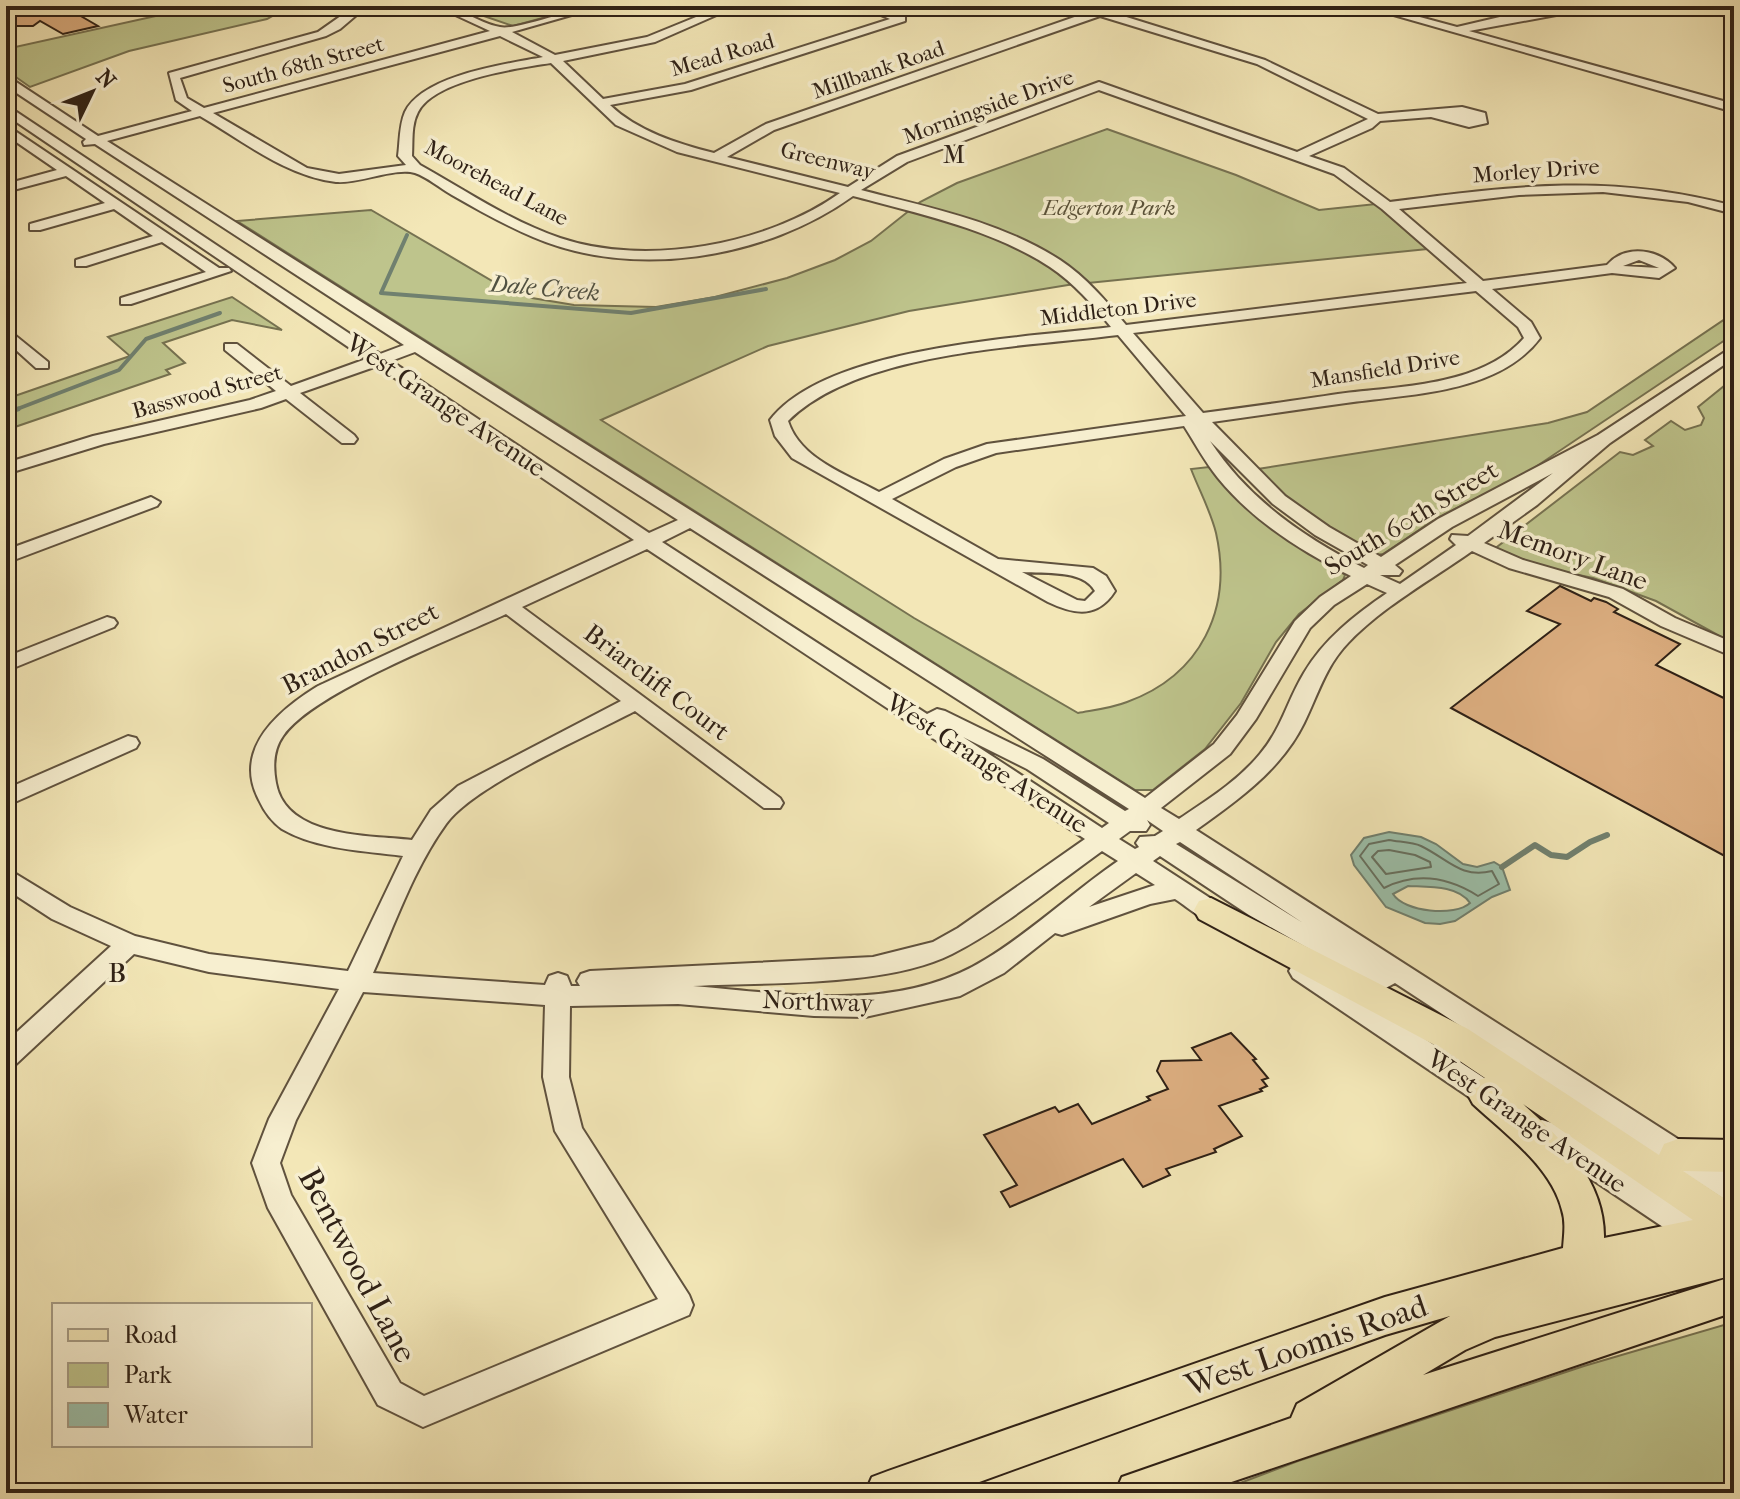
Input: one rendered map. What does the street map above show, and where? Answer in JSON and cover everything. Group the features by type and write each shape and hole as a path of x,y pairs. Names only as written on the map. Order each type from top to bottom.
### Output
{"main road":[{"path":"1138,1493 1266,1447 1730,1250 1455,1039 1211,910"},
{"path":"1486,1093 1545,1148 1566,1178 1583,1210 1583,1260"},
{"path":"1678,1155 1734,1156"},
{"name":"West Loomis Road","path":"888,1493 1385,1316 1583,1260 1730,1250"}],"street":[{"path":"97,6 134,10 163,6"},
{"path":"362,6 322,34 173,76 182,100 303,171 339,178 415,168"},
{"name":"Greenway","path":"441,6 505,31 555,60 620,122 654,139 851,190 992,233 1054,263 1094,296 1123,329 1192,418 1225,475 1253,504 1305,543 1408,587"},
{"name":"South 68th Street","path":"90,135 138,129 598,6"},
{"name":"Moorehead Lane","path":"732,6 668,34 624,47 458,81 434,92 408,115 405,156 415,168 555,241 606,252 702,249 768,235 819,213 851,190"},
{"name":"Mead Road","path":"598,104 687,87 901,19 865,6"},
{"path":"1081,6 1261,62 1376,118 1433,114"},
{"path":"1367,6 1734,108"},
{"path":"1457,31 1483,22 1559,14 1583,6"},
{"name":"Millbank Road","path":"717,157 770,127 1101,12"},
{"name":"West Grange Avenue","path":"6,81 273,255 1145,809 1170,838 1500,1039 1734,1190"},
{"name":"Mansfield Drive","path":"879,499 950,463 993,448 1439,385 1471,377 1524,349 1532,338 1525,325 1387,206 1339,171 1099,86"},
{"name":"Morningside Drive","path":"851,190 880,169 902,159 1099,86"},
{"path":"6,110 38,102"},
{"name":"West Grange Avenue","path":"6,110 646,540 1730,1250"},
{"path":"1301,155 1368,125 1376,118"},
{"path":"6,129 217,273"},
{"path":"65,148 90,135"},
{"path":"6,188 68,171"},
{"name":"Morley Drive","path":"1387,206 1561,187 1605,186 1662,192 1734,210"},
{"path":"35,227 116,204"},
{"path":"81,263 164,237"},
{"path":"126,301 273,255"},
{"name":"Middleton Drive","path":"879,499 798,454 784,436 779,420 794,402 821,388 885,366 947,352 1612,269"},
{"path":"6,333 42,365"},
{"name":"Basswood Street","path":"6,469 99,440 211,417 417,346"},
{"path":"231,347 348,439"},
{"name":"South 60th Street","path":"1103,839 1222,749 1245,719 1302,625 1327,601 1437,529 1604,439 1734,351"},
{"name":"South 60th Street","path":"1136,860 1233,793 1267,761 1293,724 1313,675 1325,657 1358,624 1531,501 1604,439"},
{"path":"879,499 994,564 1078,607 1099,601 1105,591 1099,580 1086,572 994,564"},
{"path":"6,557 151,502"},
{"name":"Brandon Street","path":"418,849 329,838 288,822 269,800 261,772 266,742 287,715 325,691 691,521"},
{"name":"Memory Lane","path":"1437,529 1516,564 1616,593 1668,622 1734,651"},
{"name":"Briarclift Court","path":"508,606 772,803"},
{"path":"6,665 107,623"},
{"path":"850,673 1035,764 1125,822 1170,838"},
{"name":"Bentwood Lane","path":"558,990 556,1077 569,1131 678,1305 423,1412 389,1394 278,1199 266,1163 283,1119 356,982 418,849 439,816 466,791 636,702"},
{"path":"6,798 128,743"},
{"path":"1103,839 1170,838"},
{"name":"Northway","path":"558,990 873,967 909,960 940,949 967,934 1103,839"},
{"name":"Northway","path":"6,877 61,913 129,944 209,963 356,982 457,989 678,994 814,1006 865,1007 951,989 995,966 1136,860"},
{"path":"1032,940 1079,918 1146,896 1179,889"},
{"path":"6,1058 129,944"}],"green space":[{"path":"201,6 290,6 267,19 129,51 30,87 6,70 6,49"},
{"path":"513,6 587,6 513,26 481,15"},
{"name":"Edgerton Park","path":"1107,129 1236,175 1319,210 1376,204 1428,249 1068,285 909,311 768,346 601,420 914,618 1078,713 1121,704 1153,690 1175,675 1206,636 1220,588 1220,561 1214,525 1191,469 1209,467 1240,500 1345,575 1343,580 1299,614 1276,642 1241,703 1205,749 1153,790 1135,790 237,221 371,210 494,282 532,298 574,305 656,307 715,297 787,278 835,260 871,241 920,202 957,183"},
{"path":"232,297 282,330 232,320 163,343 185,363 166,370 170,374 6,430 6,399 130,356 108,337"},
{"path":"1734,313 1734,334 1525,474 1437,518 1383,554 1364,551 1285,498 1258,469 1548,423 1587,412"},
{"path":"1734,385 1734,644 1656,601 1593,578 1531,565 1493,550 1620,452 1633,455 1653,446 1645,440 1671,421 1685,430 1701,425 1704,418 1698,407 1724,386"},
{"path":"1734,1322 1734,1493 1214,1493 1298,1461 1584,1366"}],"water":[{"path":"1389,832 1421,837 1463,864 1477,867 1494,862 1502,867 1510,890 1492,897 1455,921 1425,923 1386,907 1354,865 1351,855 1364,838","holes":["1408,886 1450,890 1470,903 1453,910 1418,908 1393,894"]}],"building":[{"path":"17,6 65,7 98,26 63,34 40,21 33,26 6,26 6,10"},
{"path":"1560,586 1591,601 1594,598 1606,602 1618,609 1614,612 1680,644 1656,665 1734,703 1734,861 1451,708 1560,624 1527,611"},
{"path":"1231,1033 1256,1059 1253,1060 1268,1078 1262,1080 1267,1086 1260,1089 1262,1091 1219,1106 1242,1136 1214,1149 1216,1152 1166,1169 1170,1175 1143,1187 1123,1159 1010,1207 1001,1192 1017,1185 984,1135 1055,1107 1059,1112 1078,1104 1092,1124 1150,1100 1147,1097 1168,1089 1157,1071 1161,1061 1201,1060 1192,1048"}],"waterway":[{"name":"Dale Creek","path":"407,235 381,293 631,313 766,289"},
{"name":"Dale Creek","path":"12,411 119,370 146,339 220,313"},
{"name":"Dale Creek","path":"12,411 18,409"},
{"name":"Dale Creek","path":"6,413 12,411"},
{"path":"1502,867 1535,845 1551,855 1567,857 1607,835"}],"district":[{"name":"M","path":"955,155"},
{"name":"B","path":"118,972"}]}
